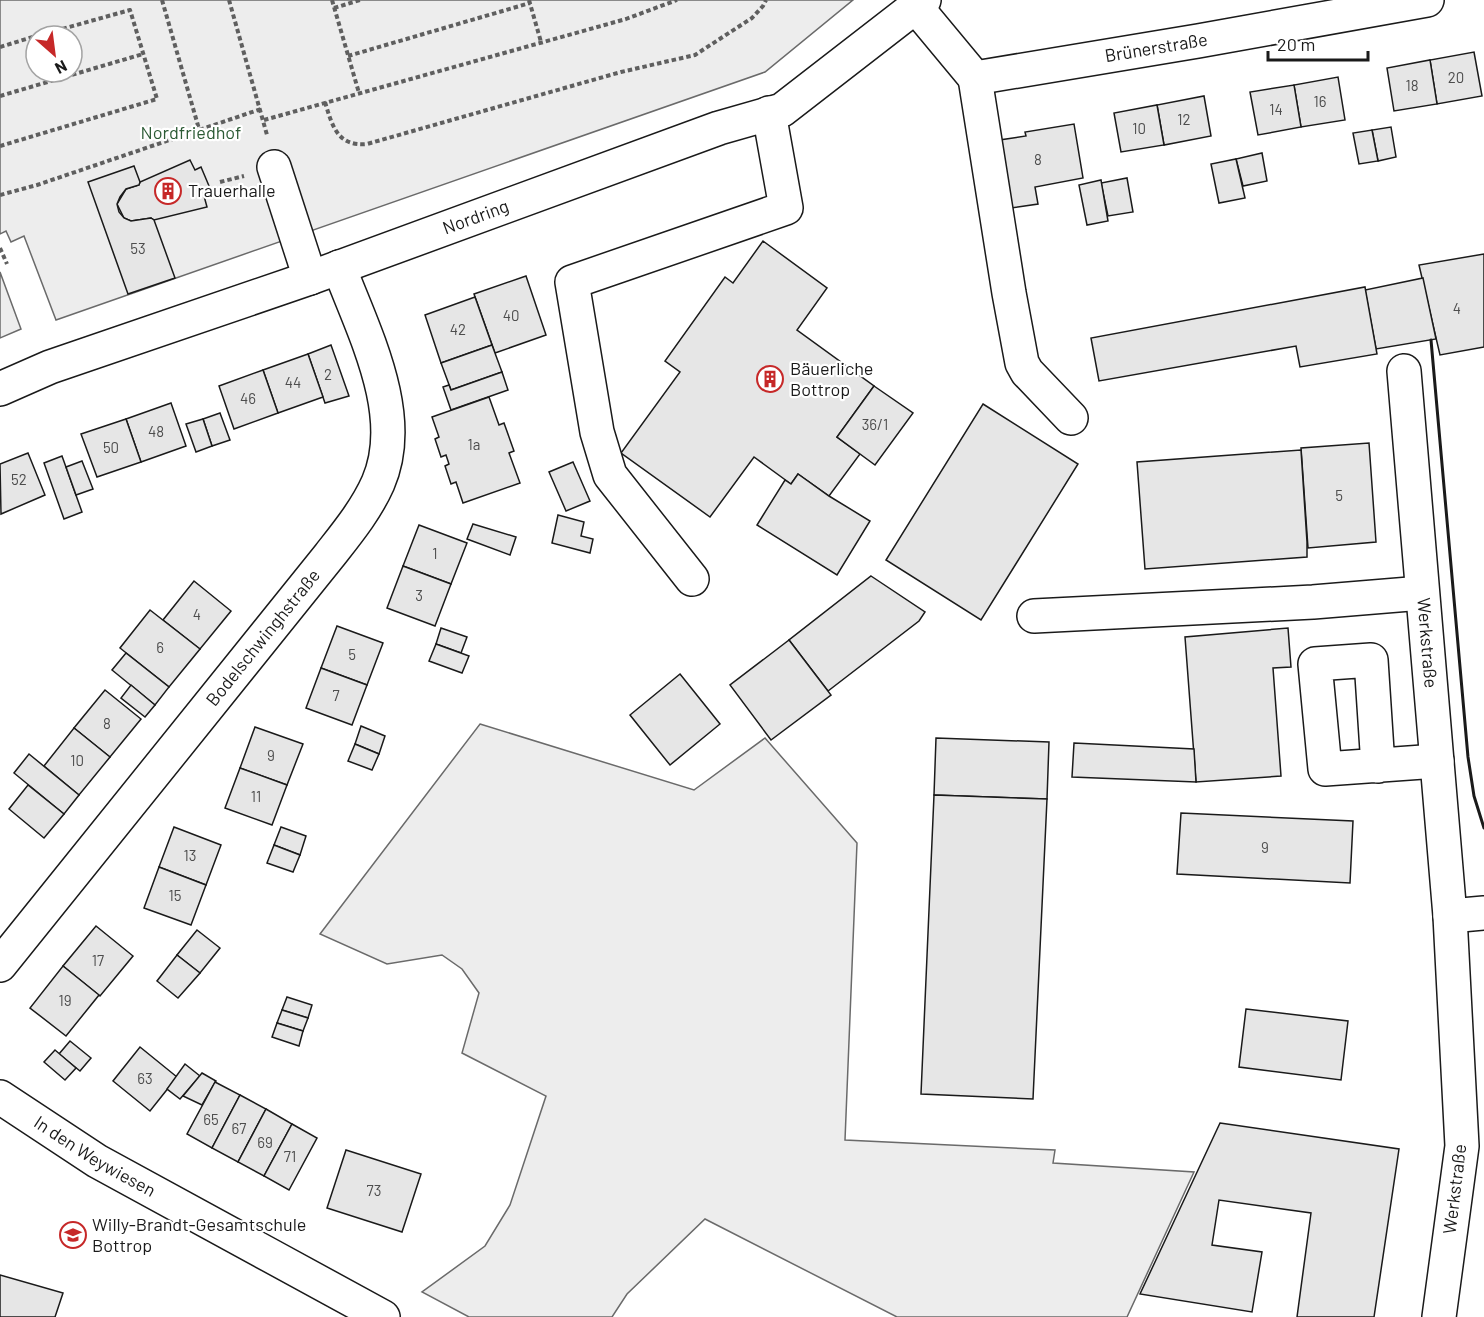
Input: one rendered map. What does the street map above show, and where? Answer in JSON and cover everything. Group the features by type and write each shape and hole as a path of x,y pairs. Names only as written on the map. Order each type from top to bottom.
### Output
{"street":[{"name":"Brünerstraße","path":"975,78 1427,0"},
{"path":"920,3 975,78 1022,363 1027,372 1071,418"},
{"name":"Nordring","path":"0,389 50,368 325,272 719,128 782,110 920,3"},
{"path":"693,579 610,475 597,432 572,282 786,208 769,113"},
{"name":"Bodelschwinghstraße","path":"0,965 359,518 379,482 386,453 388,428 385,398 377,370 325,272 274,167"},
{"name":"Werkstraße","path":"1404,371 1450,916 1462,1146 1439,1317"},
{"path":"1034,616 1313,602 1422,593"},
{"path":"1378,766 1437,761"},
{"path":"1450,916 1484,913"},
{"name":"In den Weywiesen","path":"0,1097 97,1161 379,1316"}],"path":[{"path":"162,0 199,129"},
{"path":"230,0 264,120 274,167"},
{"path":"332,0 359,93"},
{"path":"334,8 360,0"},
{"path":"264,120 626,20 677,0"},
{"path":"325,102 334,130 348,141 358,145 367,144 621,72 695,55 752,18 766,0"},
{"path":"348,56 530,1 541,42"},
{"path":"0,146 157,99 130,9 78,24"},
{"path":"0,47 24,40"},
{"path":"0,96 143,54"},
{"path":"0,195 37,185 261,109"},
{"path":"0,248 7,264"}],"shaded area":[{"name":"Nordfriedhof","path":"0,0 853,0 765,72 56,320 24,236 11,242 6,231 0,234"},
{"path":"0,272 21,329 0,338"},
{"path":"480,724 694,790 765,738 857,843 845,1140 1055,1150 1053,1163 1194,1172 1127,1317 897,1317 705,1219 627,1294 612,1317 469,1317 422,1292 485,1246 510,1205 546,1096 462,1053 479,993 462,969 442,955 387,964 320,934"}],"building":[{"path":"1474,52 1482,96 1437,104 1430,60"},
{"path":"1430,60 1437,104 1394,111 1387,68"},
{"path":"1338,77 1345,120 1301,127 1294,85"},
{"path":"1294,85 1301,127 1258,135 1250,92"},
{"path":"1204,96 1211,136 1164,145 1157,105"},
{"path":"1157,105 1164,145 1121,152 1114,113"},
{"path":"1074,124 1083,178 1035,187 1038,204 1004,209 993,141 1026,136 1025,132"},
{"path":"1391,127 1396,157 1378,161 1372,130"},
{"path":"1372,130 1378,161 1359,164 1353,133"},
{"path":"1262,153 1267,181 1243,186 1236,159"},
{"path":"1236,159 1245,198 1219,203 1211,164"},
{"name":"Trauerhalle","path":"190,160 195,170 201,167 212,193 204,196 207,207 154,220 151,218 131,221 124,218 117,204 126,189"},
{"path":"134,166 140,182 139,185 126,189 120,197 117,204 119,212 131,221 151,218 154,220 175,278 128,294 88,182"},
{"path":"1127,178 1133,212 1108,216 1101,183"},
{"path":"1101,180 1108,221 1087,225 1079,185"},
{"name":"Bäuerliche Bottrop","path":"763,241 827,288 797,330 874,386 837,437 860,454 829,496 798,474 791,484 754,457 710,517 621,453 680,372 665,361 725,277 733,283"},
{"path":"1484,254 1484,347 1440,355 1419,265"},
{"path":"526,276 546,335 495,353 474,294"},
{"path":"1423,278 1436,339 1376,349 1365,290"},
{"path":"1365,287 1377,354 1300,367 1296,346 1099,381 1091,338"},
{"path":"475,297 492,345 441,363 425,315"},
{"path":"331,345 349,396 325,403 308,354"},
{"path":"492,345 502,372 451,390 441,363"},
{"path":"308,354 323,397 278,413 263,370"},
{"path":"263,370 278,413 234,429 219,386"},
{"path":"502,372 508,390 451,410 443,387 449,385 451,390"},
{"path":"874,386 913,413 875,465 837,437"},
{"path":"489,397 499,425 504,423 514,451 509,453 520,483 463,503 456,482 451,484 445,466 449,464 446,455 441,457 435,439 439,437 432,417"},
{"path":"171,403 186,446 141,462 126,419"},
{"path":"983,404 1078,464 981,620 886,560"},
{"path":"220,413 230,440 212,446 203,419"},
{"path":"126,419 141,462 97,477 81,434"},
{"path":"203,419 212,446 196,452 186,424"},
{"path":"1369,443 1376,542 1308,548 1301,448"},
{"path":"1301,450 1307,557 1145,569 1137,462"},
{"path":"28,453 45,495 1,514 0,464"},
{"path":"62,456 82,512 64,519 44,463"},
{"path":"82,461 93,489 76,495 66,467"},
{"path":"573,462 590,501 566,511 549,472"},
{"path":"798,474 870,521 837,575 757,525 785,480 791,484"},
{"path":"558,515 584,522 581,536 593,539 590,553 552,543"},
{"path":"473,524 516,537 510,555 467,539"},
{"path":"419,525 467,543 451,584 403,566"},
{"path":"403,566 451,584 435,626 387,608"},
{"path":"871,576 925,612 919,621 828,691 789,640"},
{"path":"194,581 231,611 200,649 163,620"},
{"path":"150,610 200,649 169,687 120,648"},
{"path":"337,626 383,643 367,685 321,668"},
{"path":"441,628 467,637 461,653 436,644"},
{"path":"1288,628 1291,667 1273,668 1281,776 1196,782 1185,637"},
{"path":"789,640 831,695 771,740 730,685"},
{"path":"436,644 469,656 462,673 429,661"},
{"path":"126,653 169,687 155,705 112,670"},
{"path":"321,668 367,685 352,725 306,708"},
{"path":"680,674 720,724 670,765 630,715"},
{"path":"131,685 155,705 145,717 121,698"},
{"path":"105,690 141,719 110,757 74,728"},
{"path":"361,726 385,736 379,754 355,744"},
{"path":"255,727 303,744 287,785 240,768"},
{"path":"74,728 110,757 79,795 44,766"},
{"path":"936,738 1049,742 1047,799 934,795"},
{"path":"1074,743 1194,749 1196,782 1072,777"},
{"path":"355,744 379,754 372,770 348,761"},
{"path":"29,754 79,795 64,814 14,773"},
{"path":"240,768 287,785 272,825 225,808"},
{"path":"28,785 64,814 44,838 9,809"},
{"path":"934,795 1047,799 1033,1099 921,1094"},
{"path":"1181,813 1353,821 1350,883 1177,874"},
{"path":"174,827 221,845 206,885 159,867"},
{"path":"281,827 306,836 300,855 274,845"},
{"path":"274,845 300,855 293,872 267,863"},
{"path":"159,867 206,885 191,925 144,908"},
{"path":"96,926 133,956 100,996 63,966"},
{"path":"197,930 220,948 200,973 177,955"},
{"path":"177,955 200,973 178,998 157,981"},
{"path":"63,966 99,995 66,1036 30,1008"},
{"path":"287,997 312,1005 308,1018 282,1010"},
{"path":"1246,1009 1348,1021 1341,1080 1239,1067"},
{"path":"282,1010 308,1018 303,1031 277,1023"},
{"path":"277,1023 303,1031 299,1046 272,1037"},
{"path":"70,1041 91,1058 80,1071 59,1054"},
{"path":"140,1047 177,1077 150,1111 113,1081"},
{"path":"55,1050 76,1068 65,1080 44,1062"},
{"path":"185,1064 200,1076 180,1099 167,1089"},
{"path":"202,1073 216,1081 202,1105 183,1096"},
{"path":"215,1082 240,1095 212,1148 187,1134"},
{"path":"240,1095 266,1109 238,1162 212,1148"},
{"path":"266,1109 292,1124 264,1176 238,1162"},
{"path":"1220,1123 1399,1149 1374,1317 1297,1317 1311,1213 1219,1200 1212,1245 1262,1252 1252,1312 1140,1294"},
{"path":"292,1124 317,1138 289,1190 264,1176"},
{"path":"346,1150 421,1174 402,1232 327,1208"},
{"path":"0,1275 63,1293 55,1317 0,1317"}],"wall":[{"path":"1431,340 1468,757 1474,796 1484,828"}],"place":[{"name":"Trauerhalle","path":"168,191"},
{"name":"Bäuerliche Bottrop","path":"770,379"},
{"name":"Willy-Brandt-Gesamtschule Bottrop","path":"73,1235"}]}
